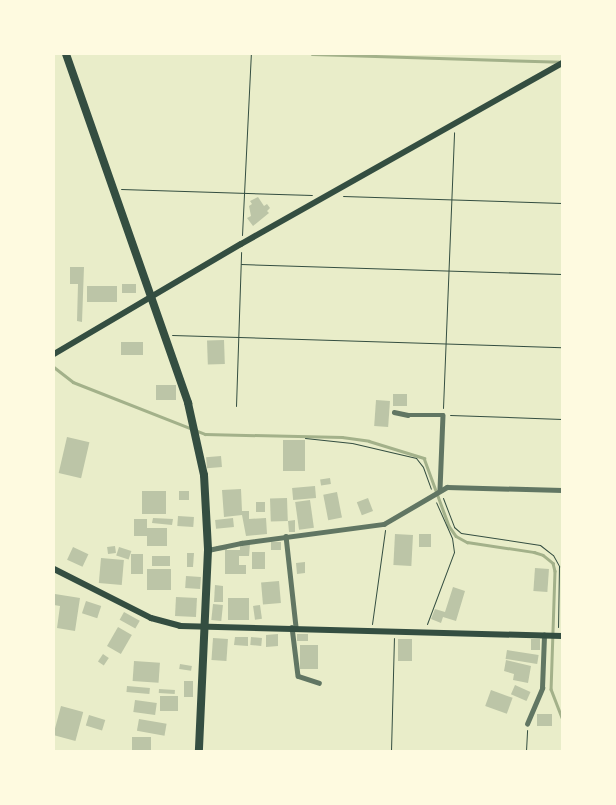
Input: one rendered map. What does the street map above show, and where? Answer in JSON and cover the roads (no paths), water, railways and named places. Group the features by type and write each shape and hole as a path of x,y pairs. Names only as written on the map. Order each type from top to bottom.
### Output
{"main road":[{"path":"66,54 164,335 193,424 204,475 208,550 198,751"},
{"path":"54,354 241,244 562,63"},
{"path":"54,569 151,618 180,626 205,628 294,627 372,629 560,636"}],"street":[{"path":"394,412 443,415 440,490"},
{"path":"208,550 286,536 384,524 447,487 562,490"},
{"path":"286,536 298,676 320,683"},
{"path":"527,724 542,688 544,635"}],"waterway":[{"path":"312,54 561,62"},
{"path":"54,367 73,382 205,434 342,437 369,441 424,458 449,526 456,536 467,542 534,552 543,555 553,563 555,571 551,689 562,717"}]}
